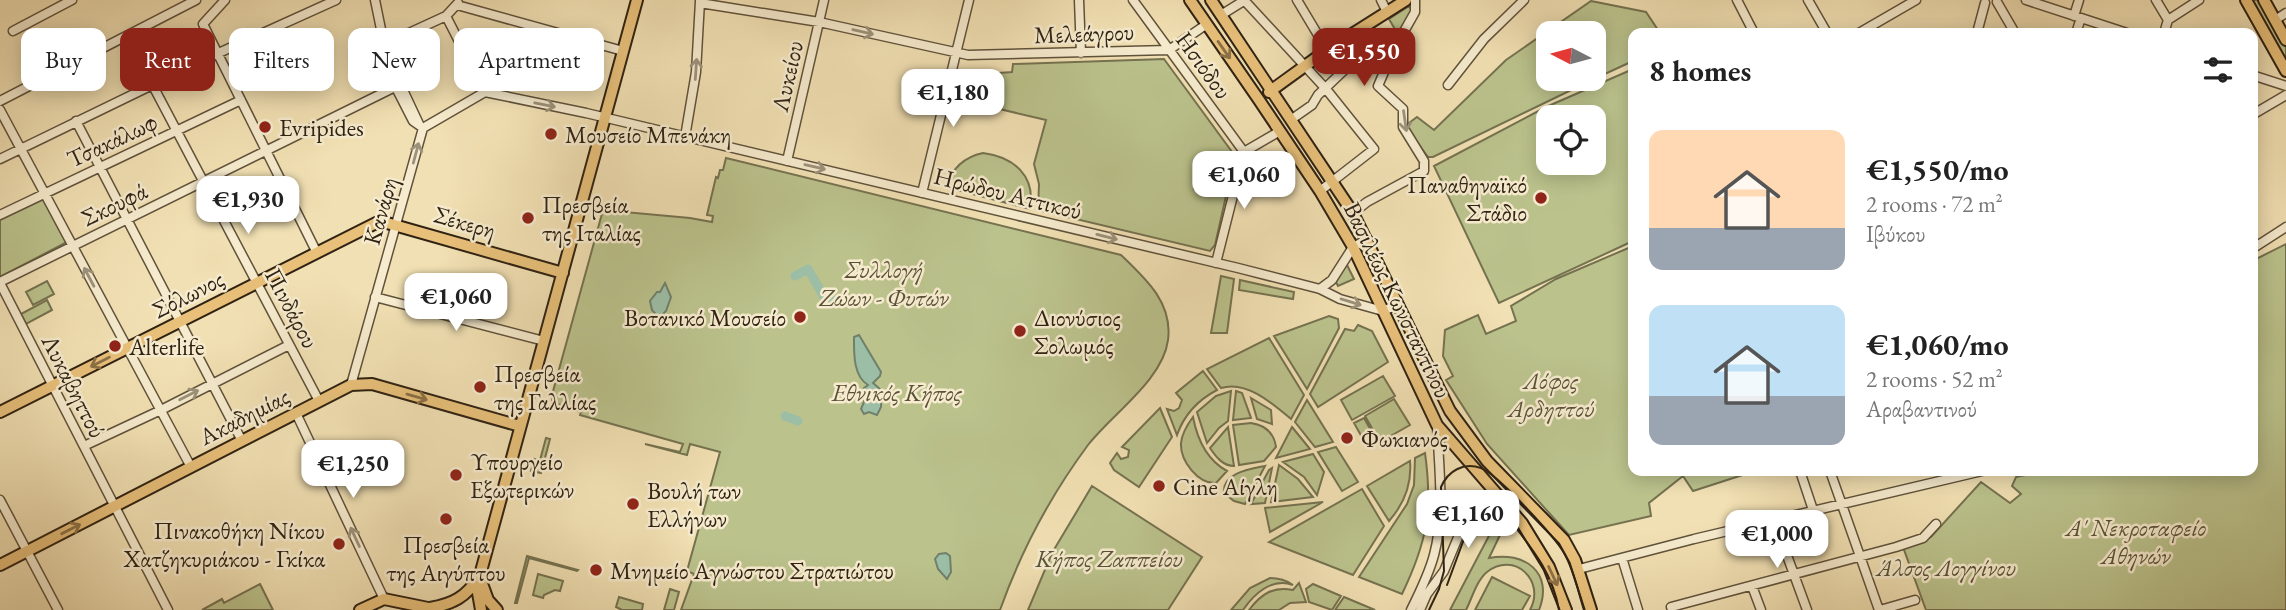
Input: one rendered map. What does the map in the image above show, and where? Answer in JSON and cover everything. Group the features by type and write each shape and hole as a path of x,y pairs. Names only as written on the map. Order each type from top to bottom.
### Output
{"main road":[{"path":"481,610 478,593 480,575 637,0"},
{"name":"Βασιλέως Κωνσταντίνου","path":"1190,0 1320,191 1353,247 1437,425 1516,518 1549,566 1566,610"},
{"name":"Βασιλέως Κωνσταντίνου","path":"1210,0 1353,213 1450,411 1487,461 1564,540 1578,569 1591,610"},
{"path":"1259,100 1326,50 1406,0"},
{"path":"2246,0 2286,71"},
{"path":"2264,0 2286,40"},
{"name":"Σόλωνος","path":"0,412 380,221 396,225"},
{"name":"Σέκερη","path":"396,225 563,273"},
{"path":"351,385 372,384 520,426"},
{"name":"Ακαδημίας","path":"0,565 351,385"},
{"path":"360,610 384,599 434,609 457,601 467,594 480,575"},
{"path":"480,575 484,593 497,610"}],"street":[{"path":"12,31 72,0"},
{"path":"0,101 196,0"},
{"path":"225,0 203,24 317,253"},
{"path":"310,0 316,9"},
{"path":"215,54 336,0"},
{"name":"Λυκείου","path":"787,160 824,0"},
{"path":"922,192 969,0"},
{"path":"1079,0 1081,53"},
{"name":"Ησιόδου","path":"1133,0 1244,152"},
{"path":"1297,0 1326,50"},
{"path":"1381,0 1387,12"},
{"path":"1353,213 1367,202 1424,171 1424,161 1403,127 1403,109 1378,86 1415,12 1415,0"},
{"path":"1448,85 1484,39 1524,0"},
{"path":"1737,0 1751,28"},
{"path":"1868,28 1916,0"},
{"path":"2026,0 2111,28"},
{"path":"2076,28 2079,0"},
{"path":"2156,0 2168,20"},
{"path":"2166,28 2168,20 2199,0"},
{"path":"366,1 375,3 380,28"},
{"path":"685,137 696,72 700,1"},
{"name":"Μελεάγρου","path":"700,1 819,22 968,55 1169,50 1207,24"},
{"path":"1221,15 1242,1 1326,89 1374,149 1320,191"},
{"path":"1978,28 1982,2 1999,1 2012,28"},
{"path":"420,28 446,16 458,2 623,51"},
{"path":"1813,2 1825,28"},
{"path":"2275,20 2286,13"},
{"path":"398,91 413,121 421,126 485,92 446,16"},
{"path":"1292,119 1359,56"},
{"path":"2258,77 2286,86"},
{"path":"0,159 138,91"},
{"name":"Πινδάρου","path":"156,91 319,401"},
{"name":"Σκουφά","path":"0,283 388,91"},
{"path":"404,91 421,126"},
{"name":"Ηρώδου Αττικού","path":"485,92 787,160 1216,263 1320,289 1340,299 1383,311"},
{"path":"2258,111 2286,95"},
{"name":"Τσακάλωφ","path":"0,215 241,100"},
{"path":"0,110 191,467"},
{"path":"76,121 242,441"},
{"name":"Κανάρη","path":"351,385 421,126"},
{"path":"1216,263 1244,152 1280,131"},
{"path":"2258,245 2286,228"},
{"path":"1320,289 1332,280 1353,247 1368,239"},
{"name":"Λυκαβηττού","path":"0,283 168,610"},
{"path":"375,297 544,341"},
{"path":"1383,311 1399,304"},
{"path":"84,446 289,345"},
{"path":"296,413 384,599"},
{"path":"1411,610 1426,580 1438,535 1440,493 1437,425"},
{"path":"1802,476 1813,510"},
{"path":"1832,476 1880,610 1914,600"},
{"path":"1578,569 1954,476"},
{"path":"0,500 58,610"},
{"path":"1420,610 1427,594 1444,571 1466,518 1472,512 1490,508 1508,512 1516,518"},
{"path":"1774,520 1807,610"},
{"path":"1671,607 1861,558 1923,538 1936,524"},
{"path":"1622,558 1638,610"},
{"path":"1752,586 1760,610"}],"green space":[{"path":"2247,0 2264,0 2286,39 2286,68"},
{"path":"1591,1 1646,12 1657,28 1628,28 1628,63 1606,73 1606,21 1562,21"},
{"path":"1409,6 1413,12 1400,38 1389,19"},
{"path":"1536,39 1536,91 1569,91 1433,157 1428,157 1405,126 1417,117 1434,130 1506,60"},
{"path":"1164,59 1235,156 1215,245 1210,251 1038,210 1039,184 1034,164 1046,120 991,107 999,73 1012,72 1013,64"},
{"name":"Παναθηναϊκό Στάδιο","path":"1628,71 1628,243 1499,303 1434,166 1536,112 1536,175 1606,175 1606,105 1551,105 1583,91 1606,91 1606,81"},
{"path":"983,153 1004,159 1020,170 1030,187 1030,209 946,187 960,164"},
{"name":"Εθνικός Κήπος","path":"726,158 1121,255 1156,293 1166,314 1168,327 1164,355 1147,383 1098,433 1062,484 1027,545 1000,610 681,610 694,574 687,571 720,452 690,444 687,455 645,444 680,452 683,444 580,415 581,412 552,402 603,210 712,222 713,216 707,215 716,177 718,178 720,170 723,170"},
{"path":"45,193 69,241 0,277 0,215"},
{"name":"Α' Νεκροταφείο Αθηνών","path":"2286,244 2286,610 1926,610 1903,547 1931,537 1981,482 2010,503 2021,494 2012,486 2016,477 2021,476 2258,476 2258,258"},
{"name":"Λόφος Αρδηττού","path":"1628,248 1628,476 1683,476 1649,503 1651,516 1569,535 1487,444 1446,380 1453,376 1443,356 1445,330 1478,315 1486,334 1516,321 1511,306 1556,279"},
{"path":"1346,263 1354,279 1338,286 1336,282"},
{"path":"1221,276 1234,279 1227,333 1211,333"},
{"path":"1240,280 1294,292 1293,299 1239,290"},
{"path":"47,281 54,294 33,305 26,292"},
{"path":"47,300 52,310 26,324 21,314"},
{"path":"1329,316 1338,319 1339,328 1307,389 1274,336"},
{"path":"1358,325 1372,331 1388,362 1318,407 1310,394 1345,329 1354,331"},
{"path":"1269,338 1304,395 1291,419 1249,390 1230,386 1221,388 1207,369"},
{"path":"1203,371 1217,390 1192,409 1177,435 1167,409 1174,411 1179,408 1182,400 1176,393"},
{"path":"1383,376 1395,396 1352,420 1341,400"},
{"path":"1231,391 1228,421 1207,443 1197,412 1216,396"},
{"path":"1236,391 1242,393 1251,418 1233,420"},
{"path":"1251,398 1271,410 1272,424 1257,419"},
{"path":"1394,399 1410,425 1380,442 1365,416"},
{"path":"1307,400 1333,442 1315,447 1295,422"},
{"path":"1160,408 1172,437 1139,487 1114,470 1110,463 1117,453 1121,459 1128,457 1129,450 1122,447"},
{"path":"1193,417 1204,448 1214,461 1227,471 1216,483 1197,476 1187,464 1181,450 1185,429"},
{"path":"1364,418 1378,443 1368,448 1354,423"},
{"path":"1251,423 1268,430 1276,447 1264,461 1239,465 1233,425"},
{"path":"1228,427 1234,466 1223,463 1210,448"},
{"path":"1292,427 1310,449 1276,458"},
{"path":"546,438 550,439 541,473 531,471 534,459 540,460"},
{"path":"1336,447 1358,482 1342,491 1318,452"},
{"path":"1425,453 1428,492 1426,525 1417,558 1402,594 1359,577 1407,504 1414,485 1415,458"},
{"path":"1313,454 1324,472 1317,495 1304,477 1283,462"},
{"path":"1410,461 1410,478 1406,493 1389,521 1367,486"},
{"path":"1279,465 1298,479 1313,497 1271,502"},
{"path":"1265,466 1245,504 1234,501 1224,493 1227,481 1232,476"},
{"path":"1272,468 1265,503 1251,504 1269,470"},
{"name":"Λόφος Αρδηττού","path":"1683,476 1740,476 1693,491"},
{"name":"Κήπος Ζαππείου","path":"1092,486 1202,557 1168,610 1028,610 1052,553"},
{"path":"1362,489 1384,526 1353,575 1269,542"},
{"path":"1323,502 1270,532 1265,508"},
{"path":"1492,530 1500,535 1489,558 1514,558 1524,561 1539,575 1543,597 1539,610 1530,610 1534,599 1531,579 1517,567 1507,565 1497,566 1483,575 1466,610 1450,610"},
{"path":"527,556 578,570 529,558 515,603"},
{"path":"538,574 563,581 560,591 555,590 543,598 533,595"},
{"path":"1492,577 1530,596 1522,610 1475,610"},
{"path":"1270,578 1293,585 1271,585 1252,598 1243,610 1231,610 1250,588"},
{"path":"1299,583 1306,602 1290,603 1279,610 1249,610 1273,590 1293,590"},
{"path":"260,584 273,610 202,610 222,599 224,603"},
{"path":"1313,584 1341,596 1332,610 1309,602 1306,589"},
{"path":"670,589 679,592 674,610 664,610"},
{"path":"619,597 643,604 642,610 622,610 616,607"},
{"path":"1344,597 1375,610 1335,610"}],"shaded area":[{"path":"1201,167 1208,171 1201,193 1194,189"},
{"path":"665,283 671,297 666,311 659,318 652,310 650,301"},
{"path":"859,335 881,372 873,383 881,390 881,407 877,415 869,412 864,414 861,409 864,388 868,385 859,376 855,364 854,337"},
{"path":"946,553 950,556 951,572 947,579 938,569 935,559 939,554"}],"waterway":[{"path":"795,276 808,269 824,297 834,300"},
{"path":"785,416 798,421"}],"tram line":[{"path":"1429,610 1444,571 1441,487 1452,472 1468,466 1481,468 1489,473 1525,507 1559,545 1576,581 1584,610"},
{"path":"1447,585 1471,520 1487,514 1498,516 1513,524 1535,554 1552,586 1559,610"}],"place":[{"name":"Evripides","path":"265,127"},
{"name":"Μουσείο Μπενάκη","path":"551,134"},
{"name":"Παναθηναϊκό Στάδιο","path":"1541,198"},
{"name":"Πρεσβεία της Ιταλίας","path":"528,218"},
{"name":"Βοτανικό Μουσείο","path":"800,317"},
{"name":"Διονύσιος Σολωμός","path":"1020,331"},
{"name":"Alterlife","path":"115,346"},
{"name":"Πρεσβεία της Γαλλίας","path":"480,387"},
{"name":"Φωκιανός","path":"1347,438"},
{"name":"Υπουργείο Εξωτερικών","path":"456,475"},
{"name":"Cine Αίγλη","path":"1159,486"},
{"name":"Βουλή των Ελλήνων","path":"633,504"},
{"name":"Πρεσβεία της Αιγύπτου","path":"446,519"},
{"name":"Πινακοθήκη Νίκου Χατζηκυριάκου - Γκίκα","path":"339,544"},
{"name":"Μνημείο Αγνώστου Στρατιώτου","path":"596,570"}],"park label":[{"name":"Συλλογή Ζώων - Φυτών","path":"884,283"},
{"name":"Άλσος Λογγίνου","path":"1946,567"}]}
